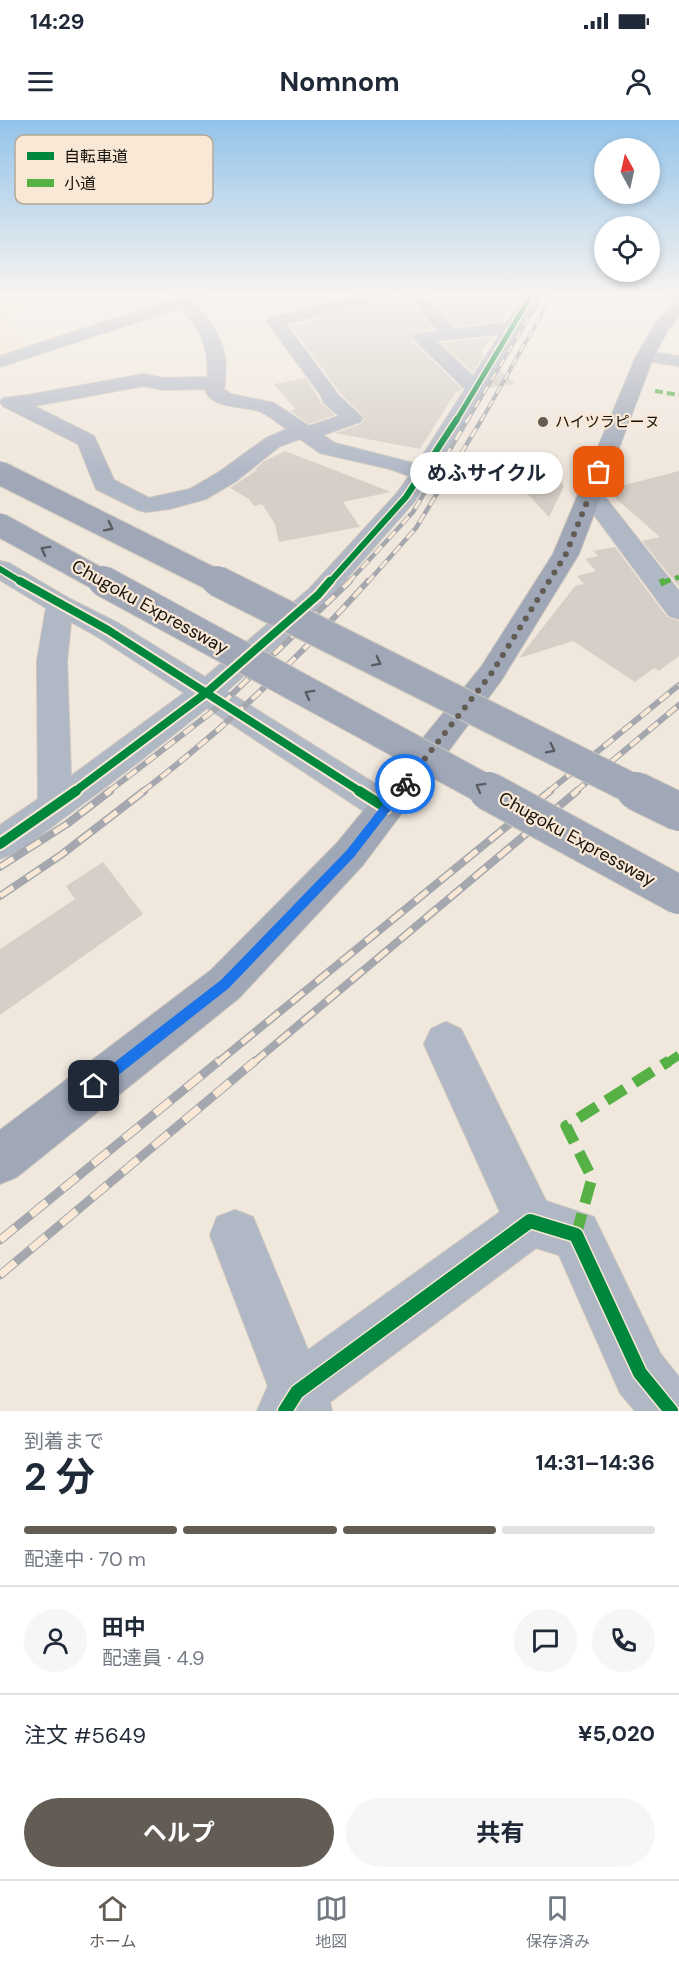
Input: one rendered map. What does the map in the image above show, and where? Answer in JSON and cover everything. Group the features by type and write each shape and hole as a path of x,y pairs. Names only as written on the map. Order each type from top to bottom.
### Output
{"highway":[{"path":"0,1160 225,984 350,854 491,674 566,554 645,356"},
{"path":"0,473 679,813"},
{"name":"Chugoku Expressway","path":"0,525 679,895"}],"street":[{"path":"0,362 22,354"},
{"path":"217,354 218,370 213,391 225,399 267,407 328,448 422,473"},
{"path":"215,383 163,384 144,380 28,401 10,402 87,440 104,484 146,505 169,502 198,494 227,477 273,442 353,418 332,399 299,354"},
{"path":"439,354 475,388"},
{"path":"0,844 55,806 206,693 318,595 406,497 475,388 493,354"},
{"path":"645,356 679,361"},
{"path":"590,494 679,610"},
{"path":"0,569 60,605 108,630 386,808"},
{"path":"55,806 52,661 60,605"},
{"path":"446,1044 530,1221 576,1235 640,1373 671,1411"},
{"path":"236,1235 296,1405 530,1221"}],"building":[{"path":"312,354 426,354 462,389 455,393 420,449 335,433 361,424 365,418 342,395"},
{"path":"453,354 483,354 473,372"},
{"path":"499,369 515,384 487,388"},
{"path":"306,378 323,405 335,415 309,424 290,411 295,409 274,384"},
{"path":"285,451 391,492 343,502 360,527 279,542 275,524 262,504 254,506 249,499 230,488 257,470 255,469 263,462"},
{"path":"538,457 564,486 549,517 500,464"},
{"path":"679,471 679,587 642,541 660,537 606,490"},
{"path":"615,547 667,617 679,621 679,656 659,671 654,668 635,682 573,641 519,658 575,586 584,584 577,576 596,571 585,559 598,556 593,551"},
{"path":"103,862 143,914 0,1015 0,949 75,899 66,886"}],"railway":[{"path":"467,421 507,354"},
{"path":"481,421 519,354"},
{"path":"349,582 413,512 468,419"},
{"path":"367,583 416,528 482,419"},
{"path":"142,792 260,692 368,581"},
{"path":"108,792 222,704 349,582"},
{"path":"548,792 679,685"},
{"path":"575,792 679,705"},
{"path":"0,867 67,824 110,791"},
{"path":"0,896 61,855 144,791"},
{"path":"217,1063 550,791"},
{"path":"253,1063 577,791"},
{"path":"0,1240 219,1061"},
{"path":"0,1275 255,1061"}],"marked path":[{"path":"655,391 679,395"},
{"path":"660,583 679,577"},
{"path":"576,1235 592,1178 566,1126 679,1055"}],"cycle path":[{"path":"0,844 117,762 206,693 318,595 406,497 496,354"},
{"path":"0,569 60,605 108,630 386,808"},
{"path":"285,1411 297,1392 530,1221 576,1235 640,1373 671,1411"}],"way so far":[{"path":"405,784 491,674 566,554 599,472"}],"place":[{"name":"ハイツラピーヌ","path":"543,422"},
{"name":"めふサイクル","path":"599,472"}],"route":[{"path":"94,1086 225,984 350,854 405,784"}]}
